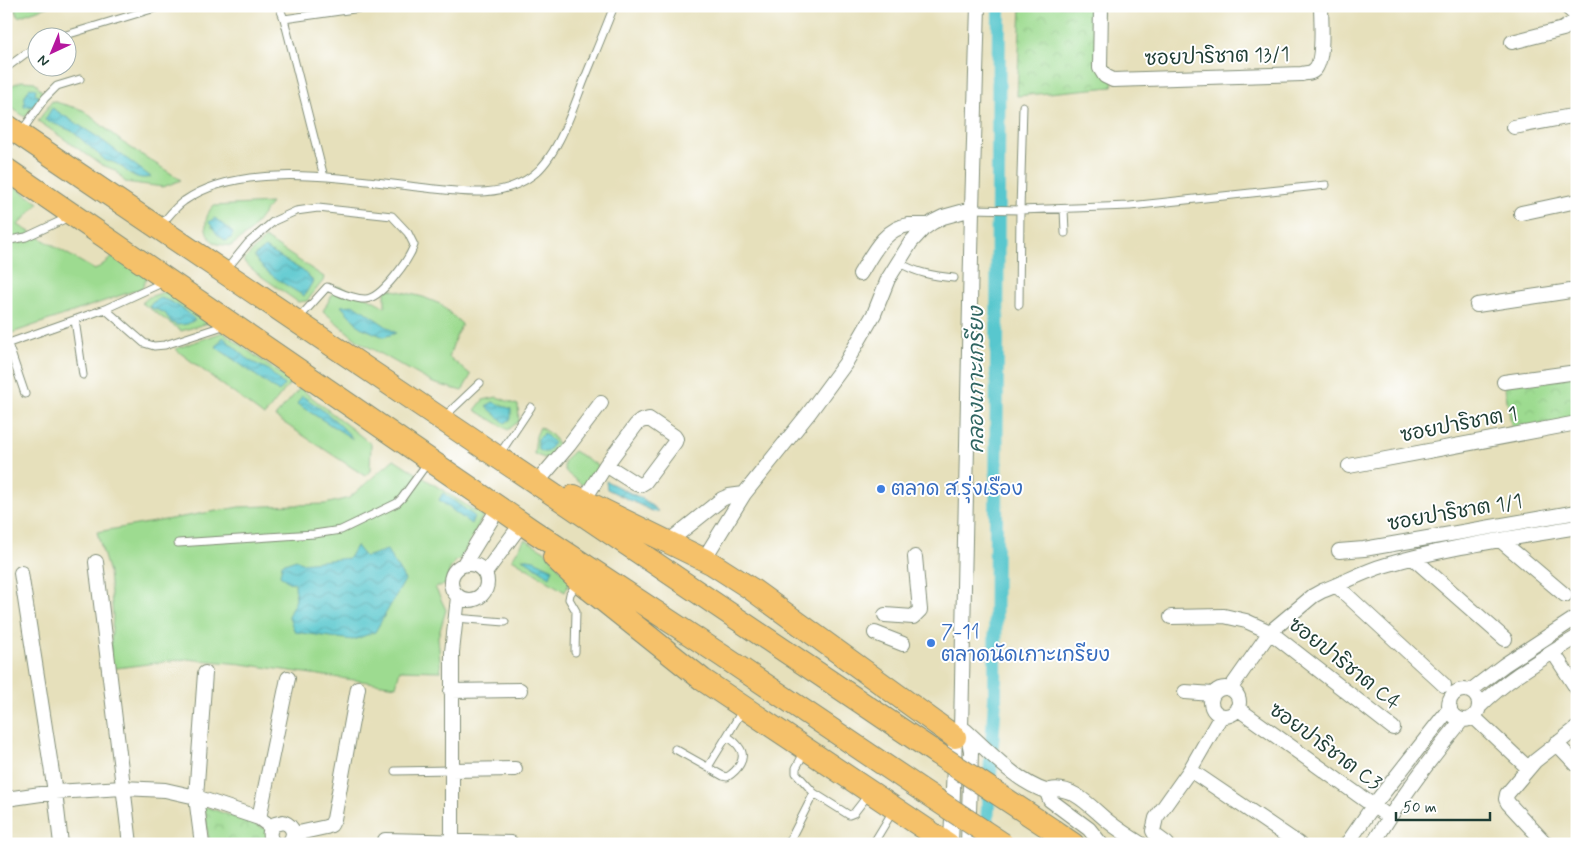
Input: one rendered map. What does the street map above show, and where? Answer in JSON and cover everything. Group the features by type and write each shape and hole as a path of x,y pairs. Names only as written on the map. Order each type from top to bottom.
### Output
{"main road":[{"path":"13,130 1073,844"},
{"path":"6,169 66,218 223,325 429,460 1003,844"},
{"path":"516,470 540,479 704,559 959,731"},
{"path":"528,527 545,549 579,581 703,680 949,844"},
{"path":"719,605 733,577"},
{"path":"703,680 721,655"}],"street":[{"path":"949,844 959,731 979,209 978,6"},
{"name":"ซอยปาริชาต 13/1","path":"1101,6 1100,68 1105,76 1113,80 1133,80 1302,74 1314,71 1320,64 1321,6"},
{"path":"1512,42 1563,29 1571,11"},
{"path":"1514,127 1577,115"},
{"path":"1521,213 1577,201"},
{"path":"704,559 744,494 810,413 845,364 874,314 888,279 911,242 928,225 943,217 979,209"},
{"path":"860,274 882,240 895,229 907,225 928,225"},
{"path":"1477,305 1577,290"},
{"path":"1504,382 1577,372"},
{"path":"540,479 601,403"},
{"path":"584,500 606,465 636,425 645,419 649,419 676,439 645,482 640,485 606,465"},
{"name":"ซอยปาริชาต 1","path":"1349,466 1577,422"},
{"path":"668,542 722,499 728,496 744,494"},
{"path":"464,564 474,564 485,574 487,583 484,592 472,600 462,599 458,596 451,588 450,578 455,569 464,564 499,508"},
{"name":"ซอยปาริชาต 1/1","path":"1339,550 1364,549 1577,512"},
{"path":"485,574 528,527"},
{"path":"1230,689 1270,632 1313,596 1384,565 1500,540 1577,527"},
{"path":"1500,540 1565,594"},
{"path":"885,615 913,617 920,610 915,556"},
{"path":"1413,558 1504,639"},
{"path":"96,562 130,844"},
{"path":"21,573 55,792 61,844"},
{"path":"1337,586 1444,684"},
{"path":"452,842 451,691 452,652 458,596"},
{"name":"ซอยปาริชาต C4","path":"1171,617 1224,616 1246,621 1270,632 1393,728"},
{"path":"1470,691 1504,665 1577,617"},
{"path":"875,634 903,644"},
{"path":"1450,708 1456,718 1462,720 1468,720 1479,714 1503,685 1577,637"},
{"path":"1553,652 1577,689"},
{"path":"202,844 196,797 205,674"},
{"path":"259,818 288,678"},
{"path":"274,844 269,836 271,827 279,822 290,826 291,839 331,825 358,688"},
{"path":"1218,689 1230,689 1238,697 1237,708 1228,716 1221,716 1214,711 1211,702 1213,694 1218,689"},
{"path":"451,691 520,690"},
{"path":"1347,844 1372,806 1450,708 1451,697 1459,690 1470,691 1476,694 1479,700 1479,714 1528,768"},
{"path":"1185,692 1213,694"},
{"name":"ซอยปาริชาต C3","path":"1237,708 1389,817"},
{"path":"1168,844 1156,836 1153,831 1156,818 1190,770 1221,716"},
{"path":"1373,844 1389,817 1462,720"},
{"path":"1546,844 1508,803 1506,799 1507,794 1528,768 1556,743 1577,728"},
{"path":"959,731 983,746 1033,787 1048,792 1055,789 1068,791 1141,844"},
{"path":"959,731 969,741 971,751 968,844"},
{"path":"1556,743 1577,765"},
{"path":"451,770 515,769"},
{"path":"1190,770 1299,844"},
{"path":"6,798 55,792 123,788 165,790 196,797 259,818 271,827"},
{"path":"1048,792 1050,800 1089,829 1101,844"},
{"path":"385,840 511,843"}],"lane":[{"path":"78,31 162,6"},
{"path":"279,6 284,19 324,177"},
{"path":"284,19 375,6"},
{"path":"159,227 183,201 205,188 242,178 293,175 324,177 468,193 494,192 514,186 534,175 550,155 564,131 614,6"},
{"path":"6,68 28,52"},
{"path":"13,130 57,86 80,78"},
{"path":"1019,305 1023,106"},
{"path":"979,209 1020,210 1130,206 1326,185"},
{"path":"225,271 258,233 274,221 296,211 318,208 392,216 408,233 414,245 411,254 385,288 367,299 354,297 327,287 297,320"},
{"path":"1064,209 1066,233"},
{"path":"10,240 26,236 66,218"},
{"path":"898,262 911,270 932,276 954,278"},
{"path":"24,394 7,344 105,309 163,283"},
{"path":"105,309 144,343 154,346 223,325"},
{"path":"75,320 83,375"},
{"path":"442,419 480,383"},
{"path":"497,457 531,407"},
{"path":"178,544 314,534 341,530 397,503 408,491 429,460"},
{"path":"575,652 576,611 569,599 570,594 579,581"},
{"path":"455,618 505,622"},
{"path":"708,767 744,708"},
{"path":"675,749 727,777 738,768 743,752 727,736"},
{"path":"807,748 796,768 796,773 814,793 849,815 854,813 870,792"},
{"path":"395,771 451,770"},
{"path":"788,844 814,793"},
{"path":"876,843 894,809"}],"green space":[{"path":"14,6 49,6 18,17"},
{"path":"1021,6 1101,6 1100,68 1113,80 1112,87 1017,96"},
{"path":"22,81 35,82 44,94 25,117 6,104 6,84 10,86"},
{"path":"52,101 83,110 122,142 181,180 163,187 125,182 115,170 102,165 38,121"},
{"path":"6,181 39,203 18,225 95,270 113,257 135,267 147,277 142,288 6,335"},
{"path":"271,203 250,232 231,246 215,243 208,235 206,220 213,206"},
{"path":"265,238 324,277 307,301 298,302 243,261"},
{"path":"337,286 369,298 385,307 385,288 423,297 440,304 462,324 449,357 471,375 462,391 433,383 358,341 323,311"},
{"path":"170,290 212,322 181,331 142,303 149,297"},
{"path":"223,332 291,382 264,416 175,349"},
{"path":"1577,372 1577,423 1513,435 1504,382"},
{"path":"300,388 371,444 370,471 365,476 275,417"},
{"path":"497,397 518,405 519,421 508,430 475,410 483,400"},
{"path":"540,427 553,436 558,445 551,458 544,458 534,454 536,436"},
{"path":"574,451 602,468 586,486 565,470 565,461"},
{"path":"394,459 483,516 462,557 450,569 448,584 435,587 446,610 438,637 441,671 400,670 396,686 242,664 186,659 109,669 113,616 109,573 97,532 239,507 325,504 349,498"},
{"path":"525,539 546,552 570,580 565,592 512,559"},
{"path":"204,806 267,829 272,844 209,844"}],"water":[{"path":"30,87 36,89 35,93 39,97 33,106 24,107 25,96"},
{"path":"52,108 99,138 151,177 143,178 132,175 118,164 106,161 72,131 45,120"},
{"path":"215,218 233,233 231,238 226,241 217,234 209,222"},
{"path":"265,248 303,271 313,281 304,296 276,278 258,262 254,256"},
{"path":"160,298 179,306 195,320 187,324 177,325 171,322 165,313 149,307"},
{"path":"355,305 396,333 384,337 360,327 341,306"},
{"path":"223,337 250,361 267,369 284,385 279,392 216,347"},
{"path":"302,396 316,405 353,439 297,404"},
{"path":"493,402 511,409 511,419 505,423 486,406"},
{"path":"544,433 554,443 547,452 538,449 538,439"},
{"path":"606,481 645,500 658,511 654,512 607,489"},
{"path":"443,493 474,516 471,524 439,500"},
{"path":"356,546 365,557 387,550 405,580 375,632 353,640 295,632 288,616 296,600 295,583 288,582 280,575 282,564 296,559 301,563 349,558"},
{"path":"522,558 534,560 553,569 550,577"}],"waterway":[{"name":"คลองเกาะเกรียง","path":"986,838 995,698 999,6"}],"place":[{"name":"ตลาด ส.รุ่งเรือง","path":"881,489"},
{"name":"7-11 ตลาดนัดเกาะเกรียง","path":"931,643"}]}
